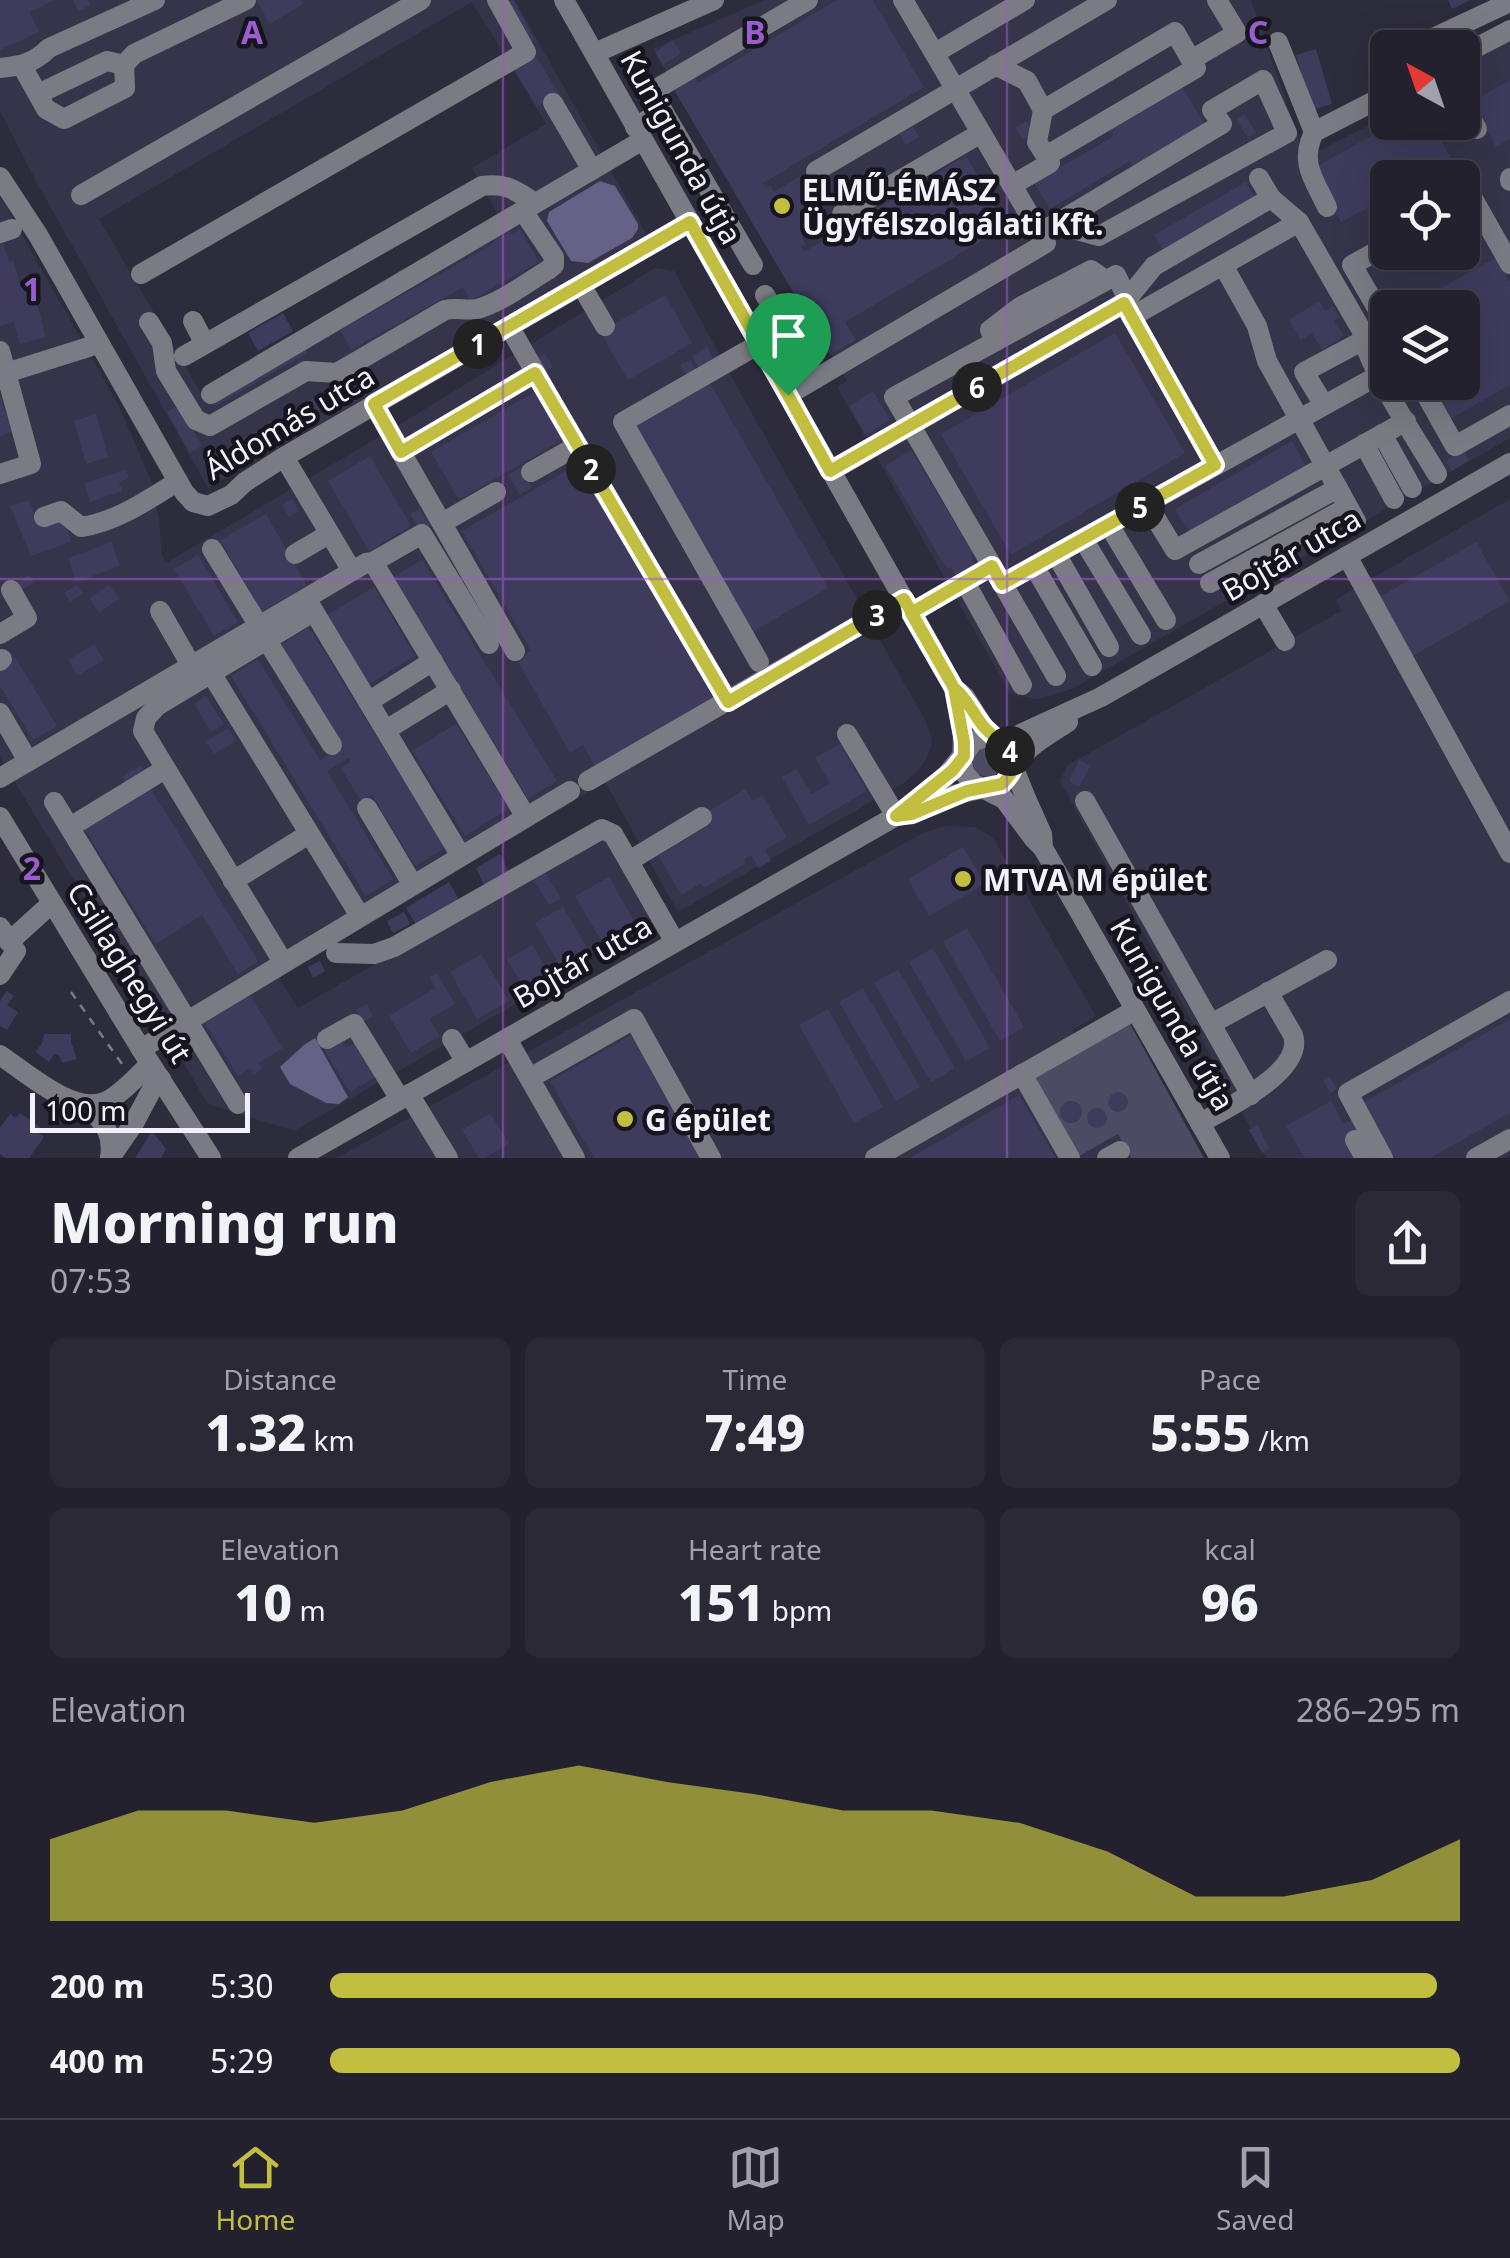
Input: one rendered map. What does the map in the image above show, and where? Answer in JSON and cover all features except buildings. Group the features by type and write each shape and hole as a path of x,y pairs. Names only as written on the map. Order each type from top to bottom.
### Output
{"street":[{"path":"0,68 22,66 38,58 120,7 156,0"},
{"path":"22,66 46,108 64,119 125,88 124,65 134,54 246,0"},
{"path":"80,195 421,0"},
{"path":"141,274 526,52 497,0"},
{"name":"Kunigunda útja","path":"564,0 954,688 964,734 965,774 970,782 1004,799 1044,848"},
{"path":"595,53 714,0"},
{"path":"753,265 652,92 808,0"},
{"path":"903,0 1012,185 1047,228 1099,236 1286,132 1263,80 1212,110 1222,124 1047,228"},
{"path":"934,53 1025,0"},
{"path":"816,171 1106,0"},
{"path":"1191,60 1237,33 1218,0"},
{"path":"1449,30 1510,2"},
{"path":"1480,45 1510,30"},
{"path":"1044,110 1175,32 1196,68 1046,156"},
{"path":"1278,42 1314,132 1306,156 1327,207"},
{"path":"38,94 107,61 124,65"},
{"path":"995,66 1027,82 1044,110 1037,142 1050,163 1012,185"},
{"path":"553,103 592,170"},
{"path":"1314,132 1370,103"},
{"path":"211,394 592,170 662,111"},
{"path":"842,214 981,132"},
{"name":"Áldomás utca","path":"0,177 38,235 178,481 193,502 208,506 284,457 690,222"},
{"path":"1259,178 1270,198 1299,222 1362,331 1370,357"},
{"path":"149,322 162,344 166,371 196,420 210,426 306,371 337,374 446,310 486,306 548,270 554,265 554,257 529,207 512,188 482,186 184,356"},
{"path":"1128,306 1154,266 1270,198"},
{"path":"1480,211 1510,264"},
{"path":"830,471 1128,306 1223,265 1299,222"},
{"path":"788,395 1046,243 1047,228"},
{"path":"1370,255 1352,265 1370,296"},
{"path":"1223,265 1258,326 1267,360 1347,505"},
{"path":"1056,676 894,397 1116,275 1128,306 1215,465"},
{"path":"580,285 605,326"},
{"path":"766,295 815,379"},
{"path":"193,321 205,344"},
{"path":"509,326 728,702"},
{"path":"1324,406 1304,372 1362,341"},
{"path":"6,373 98,344"},
{"path":"759,344 622,422 759,662"},
{"path":"0,351 31,464 0,474"},
{"path":"401,452 535,373"},
{"path":"0,1055 66,1098 87,1105 103,1103 151,1064 187,1020 579,786 908,606 965,582 1034,566 1370,380"},
{"path":"1394,400 1437,474"},
{"path":"1429,400 1455,446 1510,414"},
{"path":"374,404 514,651"},
{"path":"1146,504 1174,550 1406,420"},
{"path":"1373,439 1403,494"},
{"path":"531,472 577,446"},
{"path":"284,457 352,571"},
{"name":"Bojtár utca","path":"1000,740 1101,697 1510,462"},
{"path":"44,517 61,510 80,527 91,526 129,511 178,481"},
{"path":"442,523 496,492"},
{"path":"1199,564 1347,505"},
{"path":"1187,543 1215,592 1347,505"},
{"path":"1109,525 1166,620"},
{"path":"295,554 329,534"},
{"path":"0,778 310,605 352,571 422,534 489,644"},
{"path":"1084,539 1141,635"},
{"path":"212,550 332,744"},
{"path":"1056,554 1110,647"},
{"path":"1347,556 1510,854"},
{"path":"373,562 526,817"},
{"path":"1034,566 1092,666"},
{"path":"965,582 1022,685"},
{"path":"0,634 27,618 11,590"},
{"path":"1264,604 1284,640"},
{"path":"310,605 460,856"},
{"path":"160,611 201,665 360,916"},
{"path":"368,702 433,662"},
{"path":"201,665 146,718 142,731 283,962"},
{"name":"Kunigunda útja","path":"954,688 984,726 1010,750 1044,848 1220,1158"},
{"path":"386,730 451,690"},
{"name":"Bojtár utca","path":"1013,766 1038,742 1101,697"},
{"path":"0,712 28,761"},
{"path":"847,734 896,816"},
{"path":"964,756 979,739 1000,740"},
{"name":"Bojtár utca","path":"298,1158 330,1150 405,1097 896,816 946,777 964,756"},
{"path":"982,788 1002,784 1013,766"},
{"path":"70,827 166,769"},
{"name":"Bojtár utca","path":"896,816 912,814 943,799 982,788"},
{"path":"1085,801 1251,1095"},
{"path":"54,802 238,1104"},
{"path":"367,808 412,885"},
{"path":"628,861 702,817"},
{"name":"Csillaghegyi út","path":"3,828 211,1158"},
{"path":"336,953 374,954 394,947 598,830 613,834 676,942"},
{"path":"233,881 310,834"},
{"path":"0,974 16,951 5,934 52,903"},
{"path":"1211,1024 1326,960"},
{"path":"1200,1124 1251,1095 1280,1072 1294,1052 1293,1035 1268,992"},
{"path":"1382,1158 1348,1094 1510,1000"},
{"path":"875,1158 1135,1010"},
{"path":"530,1078 634,1019 712,1158"},
{"path":"327,1040 354,1024 448,1158"},
{"path":"452,1038 466,1062"},
{"path":"507,1038 575,1158"},
{"path":"110,1158 152,1088 151,1064"},
{"path":"1022,1074 1070,1158"},
{"path":"87,1105 110,1134 110,1158"},
{"path":"1476,1158 1510,1139"}],"path":[{"path":"71,992 134,1079"}],"shaded area":[{"path":"0,0 515,0 647,235 208,488 0,111","holes":["472,2 546,124 472,168 500,218 201,393 99,219"]},
{"path":"764,0 1251,0 1300,142 1313,154 1370,125 1370,140 1480,140 1480,56 1510,41 1510,438 1072,689 1038,699 1009,692 837,387 847,381 653,49"},
{"path":"600,181 615,186 638,229 632,238 588,263 571,261 547,221 549,212"},
{"path":"0,196 119,406 151,481 166,563 655,268 674,271 923,716 932,737 926,759 904,783 678,912 605,782 277,975 298,1008 603,834 654,921 513,993 517,1003 294,1131 208,1104 0,757"},
{"path":"1510,499 1510,1155 1267,1158 1060,781 1068,765 1341,611 1336,599"},
{"path":"988,747 998,752 1003,762 998,772 988,777 978,772 973,762 978,752"},
{"path":"944,826 975,827 993,838 1096,1016 1072,1030 1176,1158 337,1158 921,834"},
{"path":"1129,1022 1204,1158 1131,1158 1118,1134 1079,1156 1034,1075"},
{"path":"315,1038 348,1097 339,1104 326,1103 290,1084 280,1067"}],"place":[{"name":"ELMŰ-ÉMÁSZ Ügyfélszolgálati Kft.","path":"782,206"},
{"name":"MTVA M épület","path":"963,879"},
{"name":"G épület","path":"625,1119"}],"route":[{"path":"788,395 690,222 374,404 401,452 535,373 728,702 904,599 911,613 954,688 964,734 964,756 934,787 896,816 912,814 967,791 1002,784 1012,770 1010,750 989,732 954,688 911,613 992,566 1002,584 1215,465 1124,303 830,471 788,395"}]}
